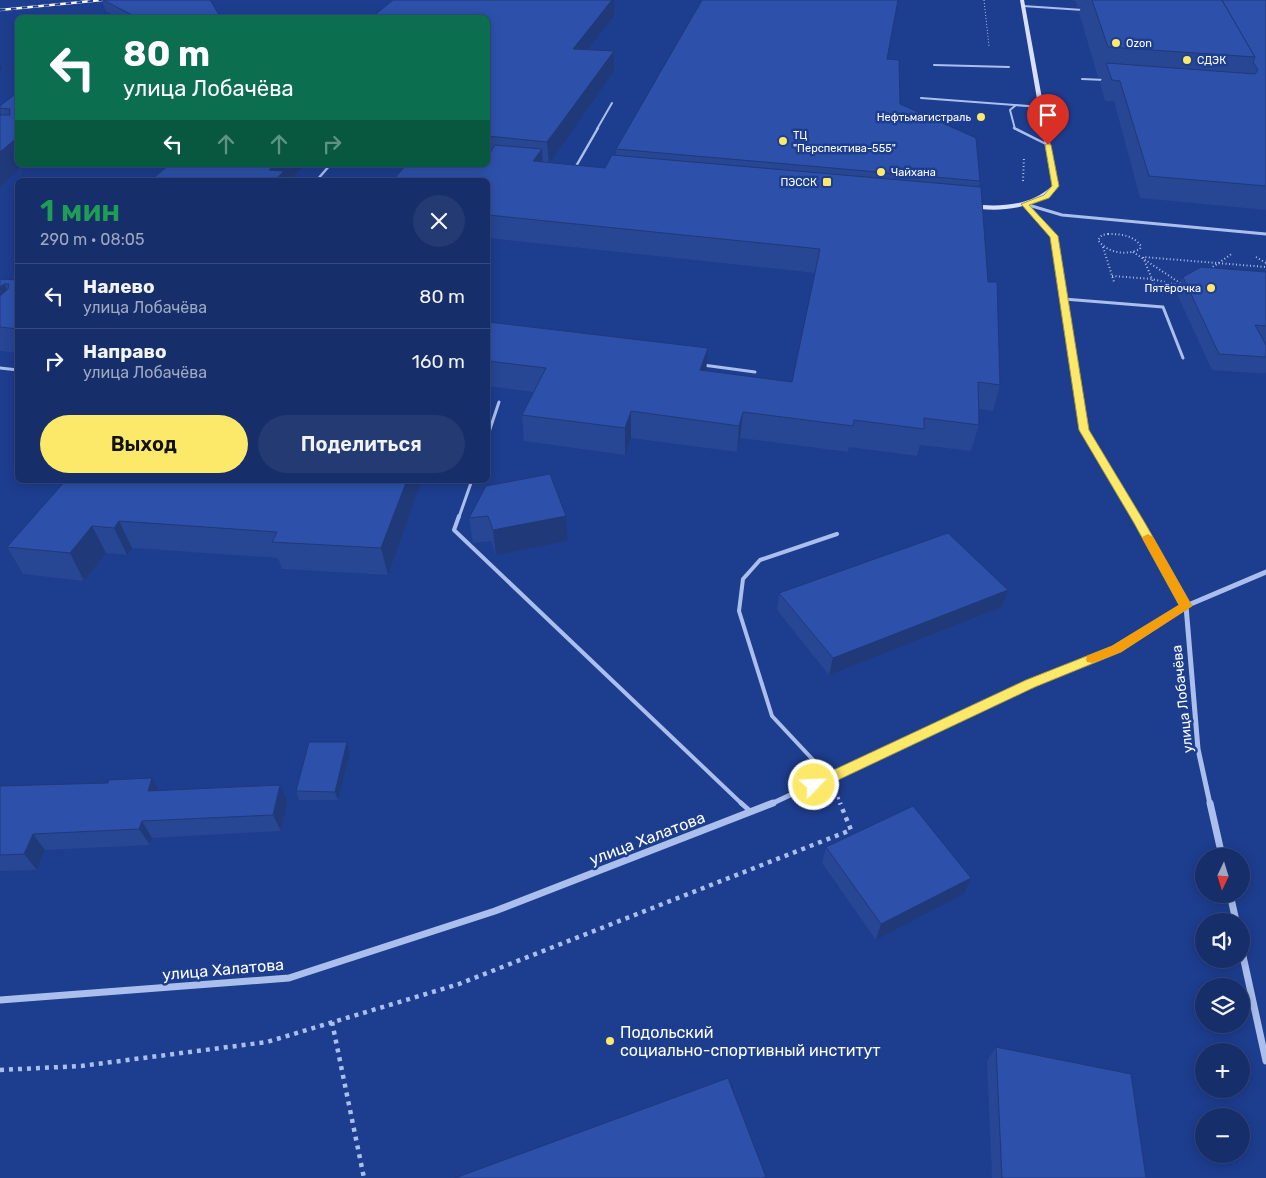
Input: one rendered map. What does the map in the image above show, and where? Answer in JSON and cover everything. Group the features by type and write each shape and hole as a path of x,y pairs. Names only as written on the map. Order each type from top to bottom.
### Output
{"main road":[{"path":"963,206 982,207 1025,204 1046,197 1055,186 1023,3"},
{"path":"564,169 584,171"}],"street":[{"path":"1025,204 1062,215 1266,234"},
{"name":"улица Лобачёва","path":"1025,204 1054,236 1084,430 1140,523 1186,606 1198,749 1220,848"},
{"name":"улица Халатова","path":"0,1000 289,978 495,911 752,813 1030,683 1117,649 1186,606 1266,572"},
{"path":"1246,968 1266,1061"}],"lane":[{"path":"1023,3 1092,11"},
{"path":"934,65 1009,67"},
{"path":"1082,79 1111,81"},
{"path":"921,98 1041,107"},
{"path":"574,170 612,103"},
{"path":"1016,105 1010,110 1014,129 1048,145"},
{"path":"319,178 328,167"},
{"path":"1064,299 1163,307 1183,358"},
{"path":"696,364 755,372"},
{"path":"0,368 15,370"},
{"path":"490,429 499,402"},
{"path":"471,483 454,530 708,774 752,813"},
{"path":"830,778 772,716 739,611 743,579 760,560 837,534"}],"path":[{"path":"984,0 991,68"},
{"path":"1022,187 1025,169 1023,153"},
{"path":"1103,247 1115,284"},
{"path":"1205,273 1240,248"},
{"path":"1112,276 1152,279 1186,287 1133,252"},
{"path":"1143,257 1266,267"},
{"path":"1143,257 1155,287"},
{"path":"0,1070 81,1066 267,1042 459,984 851,830 830,778"},
{"path":"332,1022 364,1178"}],"building":[{"path":"103,0 210,0 219,15 132,15"},
{"path":"393,0 612,0 573,49 614,51 547,142 490,136 490,15 375,15"},
{"path":"702,0 898,0 887,59 899,60 900,104 976,138 980,181 616,149"},
{"path":"1092,0 1222,0 1255,57 1108,47"},
{"path":"1222,0 1266,0 1266,186 1149,176 1120,81 1112,80 1106,63 1255,74 1258,70 1253,62 1255,57"},
{"path":"15,94 15,140 0,152 0,115 10,115 10,109 0,108"},
{"path":"495,145 542,149 533,161 605,168 612,155 981,187 988,282 997,282 1000,385 978,382 979,425 924,418 924,429 854,420 853,426 743,412 739,426 631,411 625,428 522,415 546,368 490,361 490,322 708,348 700,370 792,382 820,249 490,215 490,178 395,178 404,167 490,167 490,153"},
{"path":"167,167 273,167 269,170 284,171 277,178 153,178"},
{"path":"1201,267 1266,272 1266,326 1255,325 1266,345 1266,357 1219,354 1183,277"},
{"path":"0,279 15,280 15,329 0,327 0,296 8,289 9,284 4,284 0,287"},
{"path":"550,474 566,516 493,530 488,516 469,518 486,486"},
{"path":"63,483 406,483 381,548 272,542 277,532 119,521 114,528 92,526 70,553 7,547"},
{"path":"948,533 1008,590 833,658 779,593"},
{"path":"309,742 347,742 335,792 296,791"},
{"path":"152,778 148,791 280,785 273,815 142,821 139,829 33,834 24,854 0,855 0,786 108,783 109,780"},
{"path":"913,806 971,878 881,924 826,847"},
{"path":"996,1047 1131,1074 1146,1178 1002,1178"},
{"path":"728,1078 766,1177 455,1178"}],"railway":[{"path":"0,10 102,0"}],"slow traffic":[{"path":"1092,659 1117,649 1186,606 1148,537"}],"place":[{"name":"Ozon","path":"1116,43"},
{"name":"СДЭК","path":"1187,60"},
{"name":"Нефтьмагистраль","path":"981,117"},
{"name":"ТЦ \"Перспектива-555\"","path":"783,141"},
{"name":"Чайхана","path":"881,172"},
{"name":"ПЭССК","path":"827,182"},
{"name":"Пятёрочка","path":"1211,288"},
{"name":"Подольский социально-спортивный институт","path":"610,1041"}],"route":[{"path":"814,785 1030,683 1117,649 1186,606 1140,523 1084,430 1054,236 1025,204 1046,197 1055,186 1048,145"}]}
